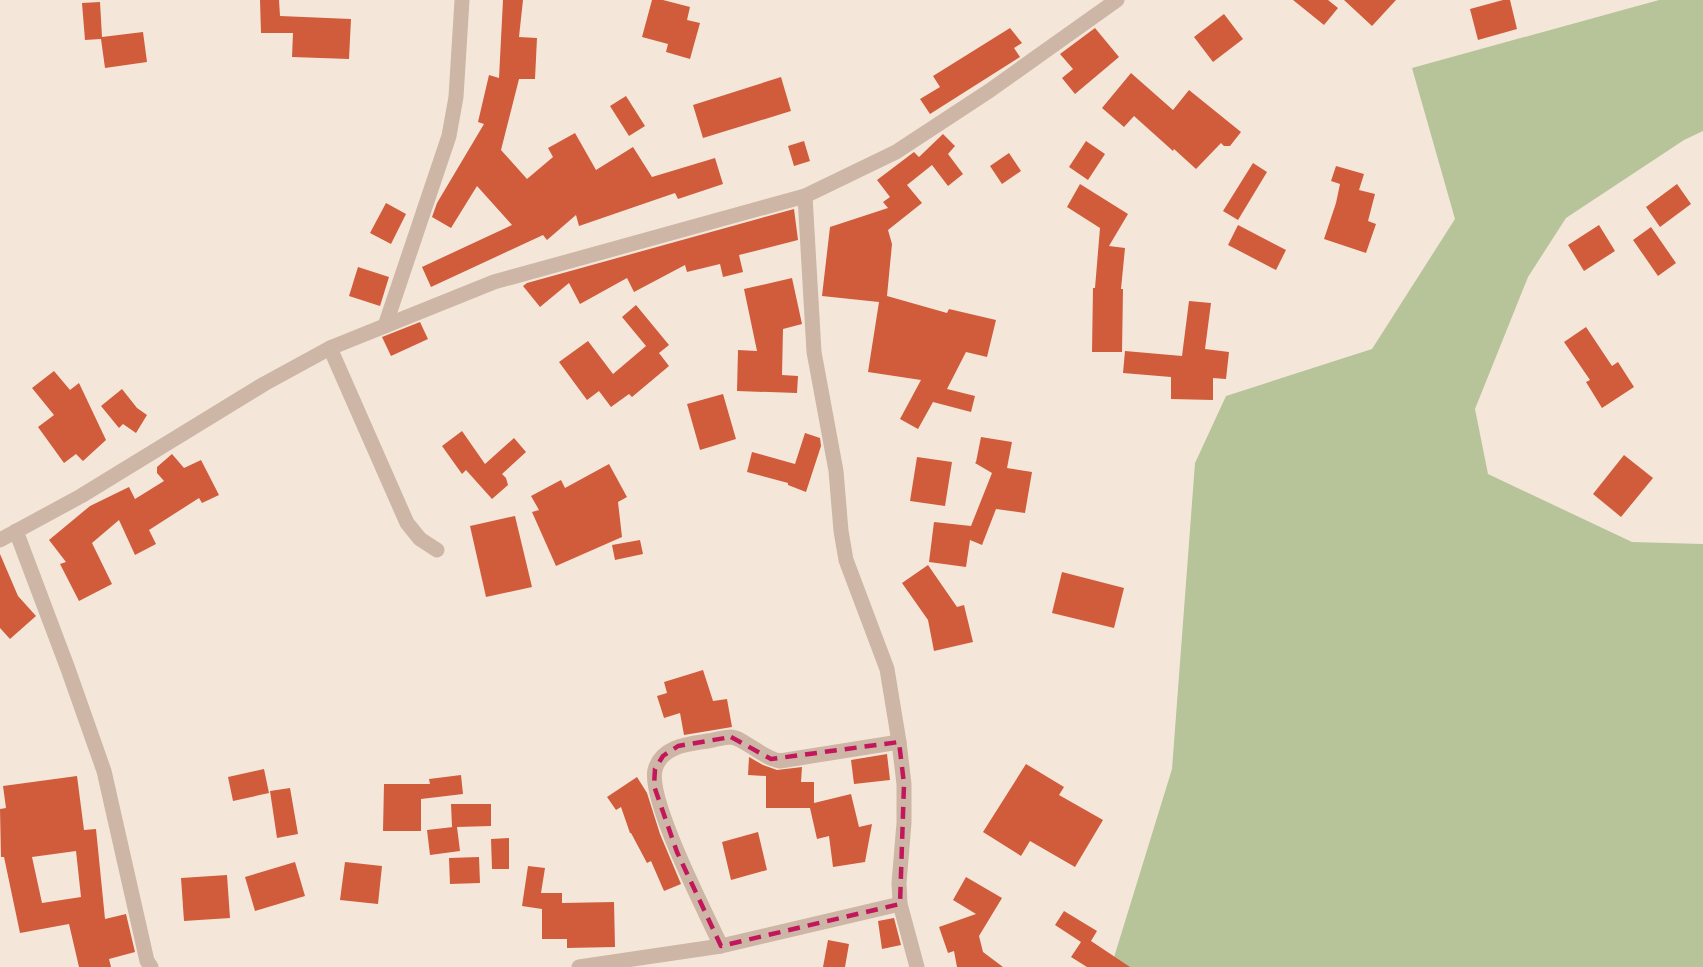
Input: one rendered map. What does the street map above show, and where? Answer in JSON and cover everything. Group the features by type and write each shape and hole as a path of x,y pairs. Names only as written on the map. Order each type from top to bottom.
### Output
{"street":[{"path":"385,326 449,135 456,97 462,0"},
{"path":"0,540 81,496 264,384 330,348 494,282 805,196 896,152 989,91 1117,0"},
{"path":"805,196 814,352 836,471 844,550 887,669 899,742 904,784 900,904 917,967"},
{"path":"330,348 407,523 420,539 437,550"},
{"path":"16,531 104,771 147,961 151,967"},
{"path":"721,946 677,852 654,786 655,769 663,756 678,746 731,737 771,759 780,761 899,742"},
{"path":"579,967 721,946 900,904"}],"highlighted area":[{"path":"731,737 771,759 899,742 904,784 900,904 721,946 677,852 654,786 655,769 663,756 678,746"}],"green space":[{"path":"1659,0 1703,0 1703,131 1684,140 1566,218 1528,277 1475,409 1488,474 1632,542 1703,544 1703,967 1111,967 1172,769 1195,463 1226,396 1372,349 1455,219 1412,68"}],"building":[{"path":"260,0 279,0 280,16 351,19 349,59 292,57 293,33 261,33"},
{"path":"503,0 523,0 519,37 537,38 535,79 519,79 501,150 527,179 553,157 548,148 575,133 596,170 633,147 652,177 715,158 723,184 678,199 675,193 579,226 576,215 547,240 543,235 431,287 422,267 512,225 477,186 451,228 432,217 437,203 484,124 478,122 489,75 499,78"},
{"path":"652,0 663,0 690,7 687,20 700,23 690,59 666,52 668,44 642,37"},
{"path":"1293,0 1328,0 1338,8 1324,25"},
{"path":"1344,0 1396,0 1372,26"},
{"path":"1510,0 1517,29 1478,40 1470,9"},
{"path":"100,2 102,37 143,32 147,62 105,68 101,39 85,40 82,3"},
{"path":"1224,14 1243,39 1213,62 1194,37"},
{"path":"1010,28 1022,43 1014,48 1020,57 930,114 920,99 940,87 933,76"},
{"path":"1095,28 1119,57 1075,94 1062,78 1073,69 1060,54"},
{"path":"1131,73 1173,110 1189,90 1241,132 1230,146 1224,146 1221,143 1196,169 1134,116 1124,127 1102,108"},
{"path":"781,77 791,111 703,138 693,105"},
{"path":"626,96 645,126 629,136 610,106"},
{"path":"943,134 955,146 948,154 963,174 948,186 932,165 907,185 922,203 888,230 892,244 887,296 947,313 949,309 996,320 987,357 966,352 947,389 975,396 971,412 933,402 918,429 900,419 921,380 868,372 879,302 822,296 830,227 888,208 883,202 890,197 877,180 914,152 919,157"},
{"path":"804,141 810,161 794,166 788,146"},
{"path":"1086,141 1105,154 1088,180 1069,167"},
{"path":"1009,153 1021,171 1002,184 990,166"},
{"path":"1253,163 1267,172 1238,220 1223,211"},
{"path":"1336,166 1364,174 1359,190 1375,194 1368,221 1376,224 1366,253 1324,239 1340,184 1331,181"},
{"path":"1080,184 1128,214 1109,246 1125,248 1121,289 1123,289 1122,352 1092,352 1093,288 1095,288 1100,228 1067,207"},
{"path":"1677,184 1691,204 1660,227 1646,207"},
{"path":"386,203 406,214 391,244 370,233"},
{"path":"794,209 798,240 739,255 743,272 723,277 720,264 687,272 685,265 634,292 627,278 580,304 569,283 540,307 523,286 527,283"},
{"path":"1238,225 1286,250 1276,270 1228,245"},
{"path":"1599,225 1615,251 1584,271 1568,245"},
{"path":"1651,227 1676,263 1658,276 1633,240"},
{"path":"358,267 389,277 380,306 349,296"},
{"path":"792,278 802,324 783,329 782,375 798,376 797,393 737,391 738,350 757,351 744,289"},
{"path":"1189,301 1211,303 1205,349 1229,352 1226,379 1213,378 1213,400 1171,399 1171,377 1123,373 1125,351 1182,356"},
{"path":"636,305 669,345 659,353 669,366 632,397 629,394 611,407 599,391 587,400 559,362 588,341 613,374 646,346 622,317"},
{"path":"420,322 428,339 391,356 382,337"},
{"path":"1586,327 1612,366 1618,362 1634,387 1602,408 1586,382 1590,380 1564,342"},
{"path":"54,371 70,390 79,383 106,440 83,461 76,454 64,463 38,427 54,415 32,388"},
{"path":"122,389 137,408 147,415 136,433 123,424 119,428 101,406"},
{"path":"723,394 736,439 700,450 687,404"},
{"path":"462,431 485,464 514,438 526,452 502,474 508,485 492,499 466,470 462,474 442,446"},
{"path":"805,433 820,438 821,446 806,492 788,483 747,472 752,452 795,464"},
{"path":"981,437 1012,442 1007,468 1032,472 1025,513 996,509 982,545 970,540 966,567 929,562 934,522 971,526 992,473 975,463"},
{"path":"172,454 184,468 201,460 219,495 202,503 199,498 149,530 156,544 135,555 119,520 92,543 112,584 79,601 60,564 66,562 49,540 90,506 129,487 135,499 164,481 157,473 157,467"},
{"path":"1624,455 1653,478 1621,517 1593,494"},
{"path":"917,457 952,462 945,506 910,501"},
{"path":"609,464 627,497 618,502 622,537 556,566 532,512 539,510 531,496 561,480 565,488"},
{"path":"515,516 532,587 486,597 470,526"},
{"path":"640,540 643,554 615,560 612,545"},
{"path":"0,554 18,596 36,616 10,639 0,628"},
{"path":"928,565 957,607 964,605 973,642 934,651 928,620 902,583"},
{"path":"1062,572 1124,588 1114,628 1052,613"},
{"path":"703,670 713,701 727,699 732,727 684,735 680,713 664,718 657,696 667,693 664,682"},
{"path":"887,754 890,780 854,784 851,760"},
{"path":"749,757 777,770 802,767 801,782 814,782 814,803 851,794 859,827 872,824 865,862 833,867 829,836 817,839 810,808 766,808 766,776 748,775"},
{"path":"1026,764 1064,787 1059,795 1103,820 1075,867 1030,841 1021,856 983,832"},
{"path":"264,769 269,793 233,801 228,777"},
{"path":"461,775 463,794 421,799 421,831 383,831 384,784 430,784 429,779"},
{"path":"77,776 84,830 96,829 105,919 126,914 135,952 109,959 111,967 79,967 69,924 20,933 4,857 1,857 0,809 6,808 3,786","holes":["76,851 81,897 42,903 32,857"]},
{"path":"637,777 647,793 660,834 681,884 664,891 651,861 647,863 630,833 621,807 616,810 607,797"},
{"path":"290,788 298,834 277,838 270,791"},
{"path":"451,804 491,804 491,826 457,827 460,851 430,855 427,830 453,827"},
{"path":"758,832 767,870 731,880 722,842"},
{"path":"509,838 509,869 492,869 491,839"},
{"path":"479,857 480,883 450,884 449,858"},
{"path":"295,862 305,896 255,911 245,877"},
{"path":"345,862 382,866 378,904 340,900"},
{"path":"528,866 545,868 541,893 562,893 562,903 614,902 615,947 567,948 567,939 542,939 542,909 522,906"},
{"path":"227,875 230,918 184,921 181,878"},
{"path":"966,877 1002,898 979,936 983,952 1003,967 957,967 954,951 948,953 939,927 976,914 953,900"},
{"path":"1064,911 1097,931 1091,941 1130,967 1087,967 1071,957 1081,942 1055,925"},
{"path":"894,918 901,945 882,949 878,921"},
{"path":"828,940 849,944 845,967 823,967"}]}
